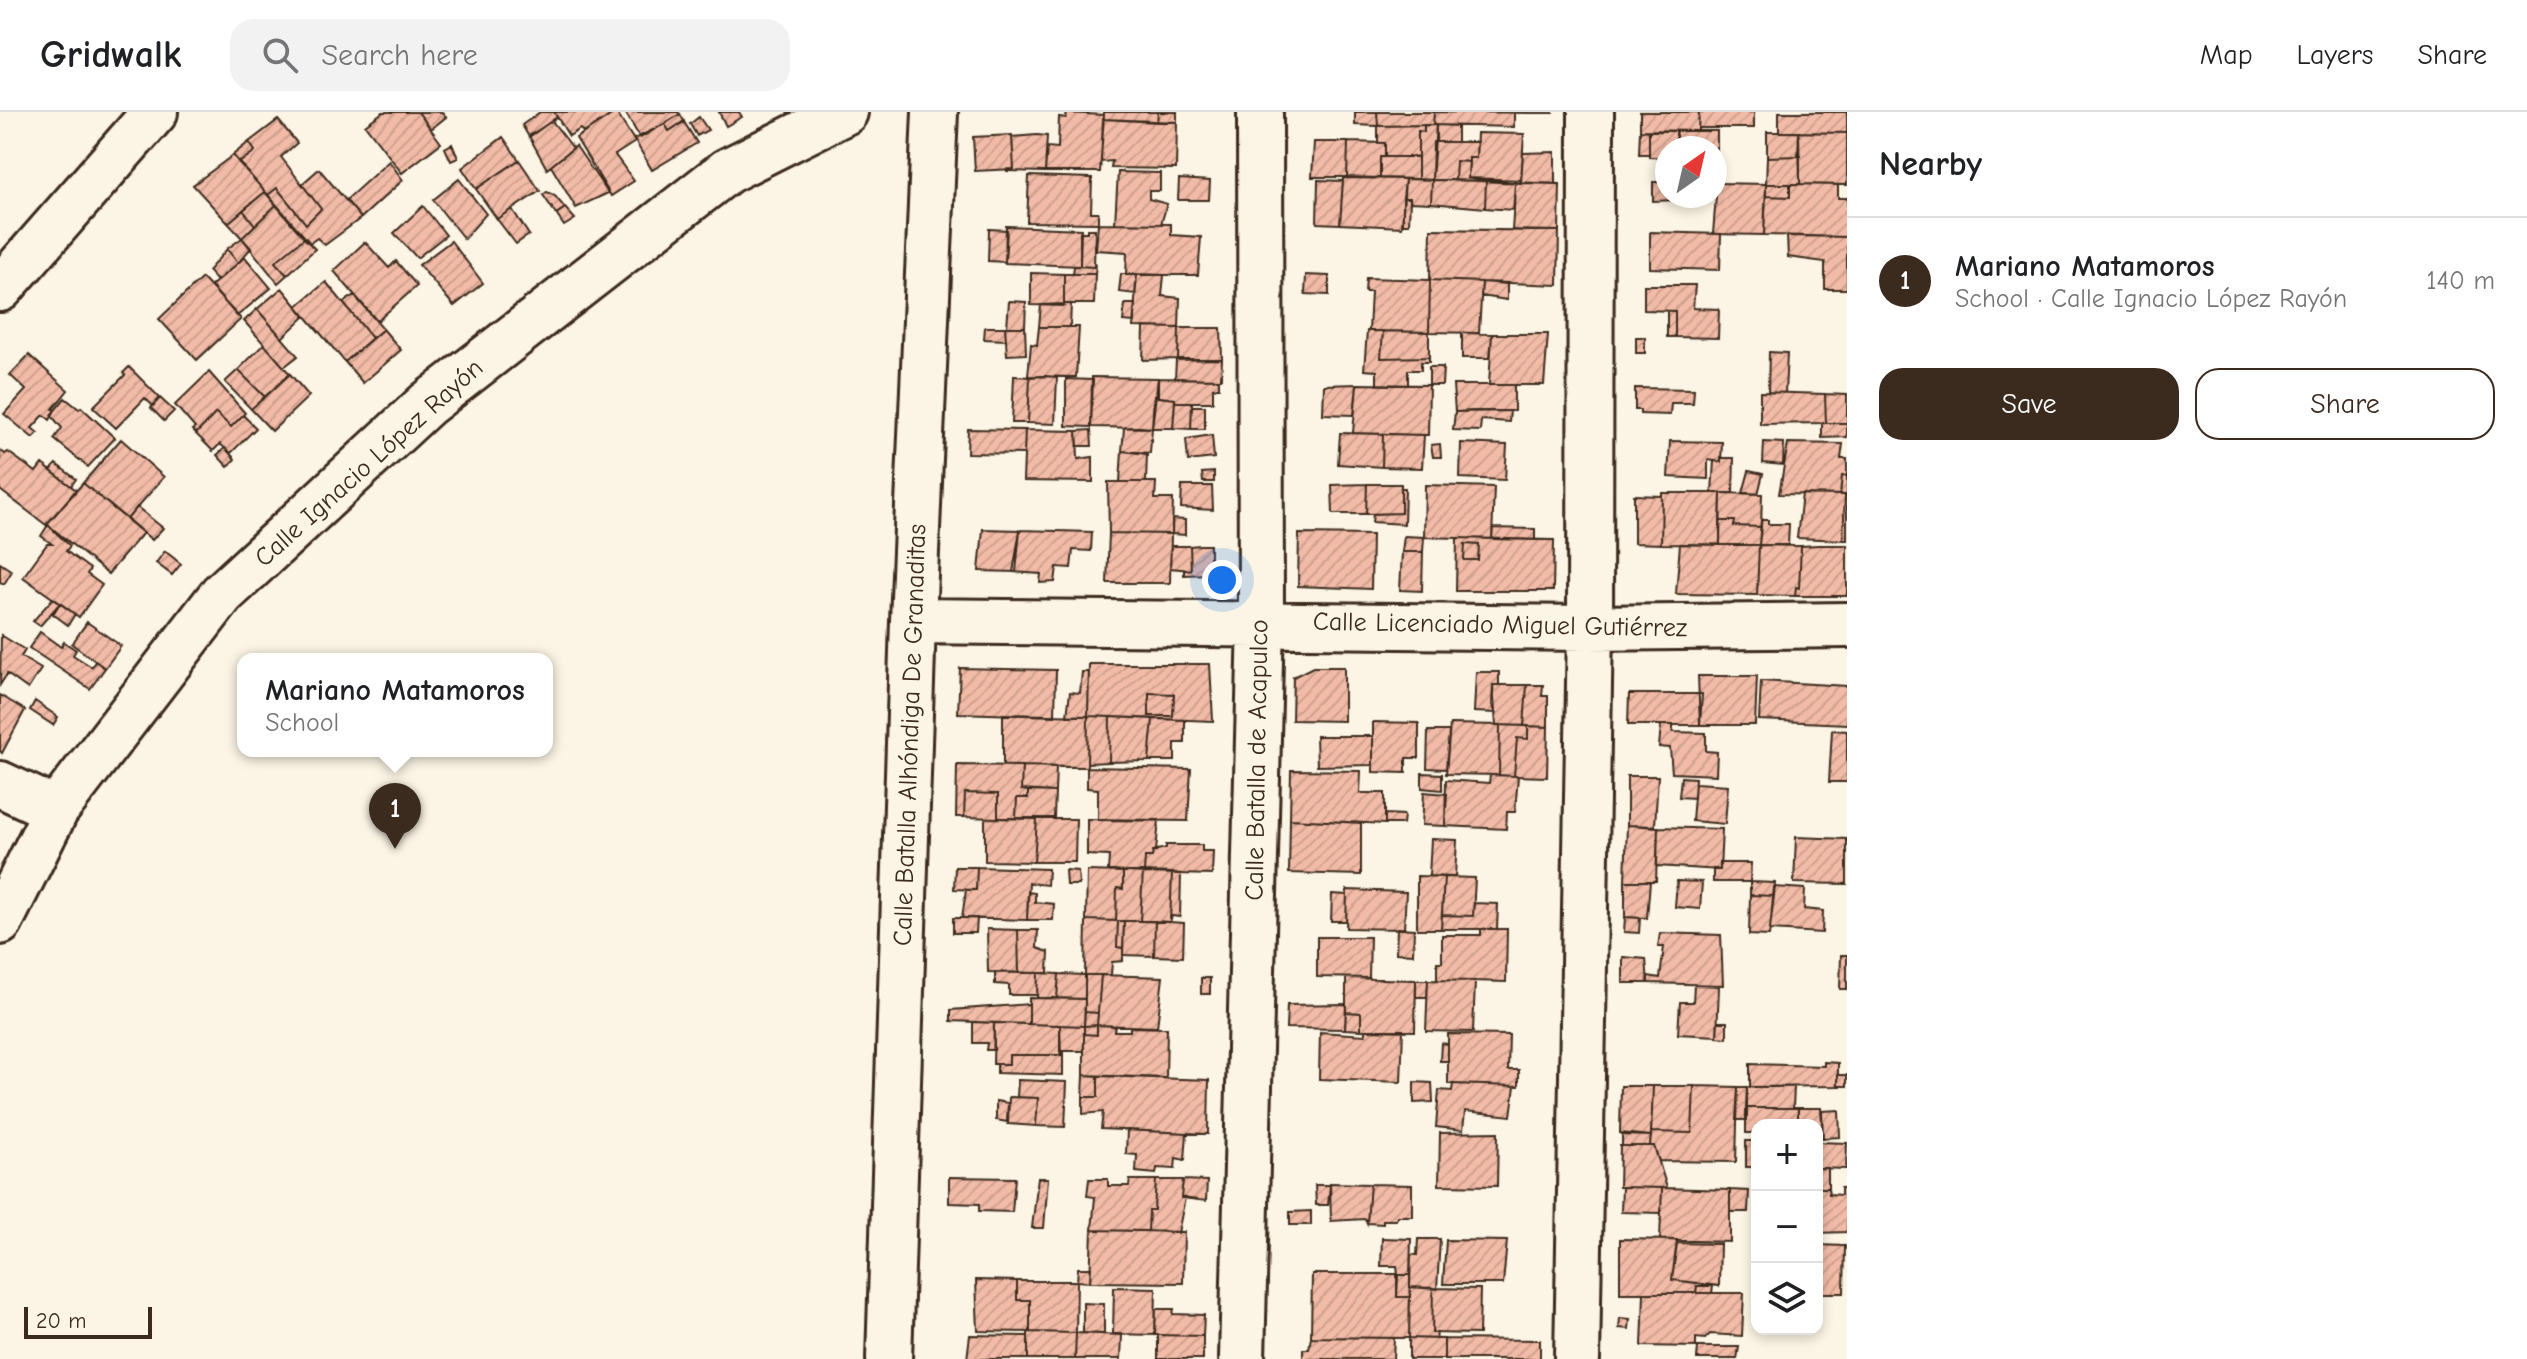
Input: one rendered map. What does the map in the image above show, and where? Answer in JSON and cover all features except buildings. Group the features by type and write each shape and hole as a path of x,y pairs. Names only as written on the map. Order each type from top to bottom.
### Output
{"street":[{"path":"0,289 155,112"},
{"name":"Calle Ignacio López Rayón","path":"0,922 56,810 222,594 427,404 727,171 845,112"},
{"name":"Calle Batalla Alhóndiga De Granaditas","path":"889,1359 913,621 935,112"},
{"name":"Calle Batalla de Acapulco","path":"1242,1359 1261,622 1260,112"},
{"path":"1577,1359 1590,628 1591,112"},
{"name":"Calle Licenciado Miguel Gutiérrez","path":"913,621 1261,622 1590,628 1847,625"},
{"path":"0,784 56,810"}],"place":[{"name":"Mariano Matamoros","path":"395,849"}]}
